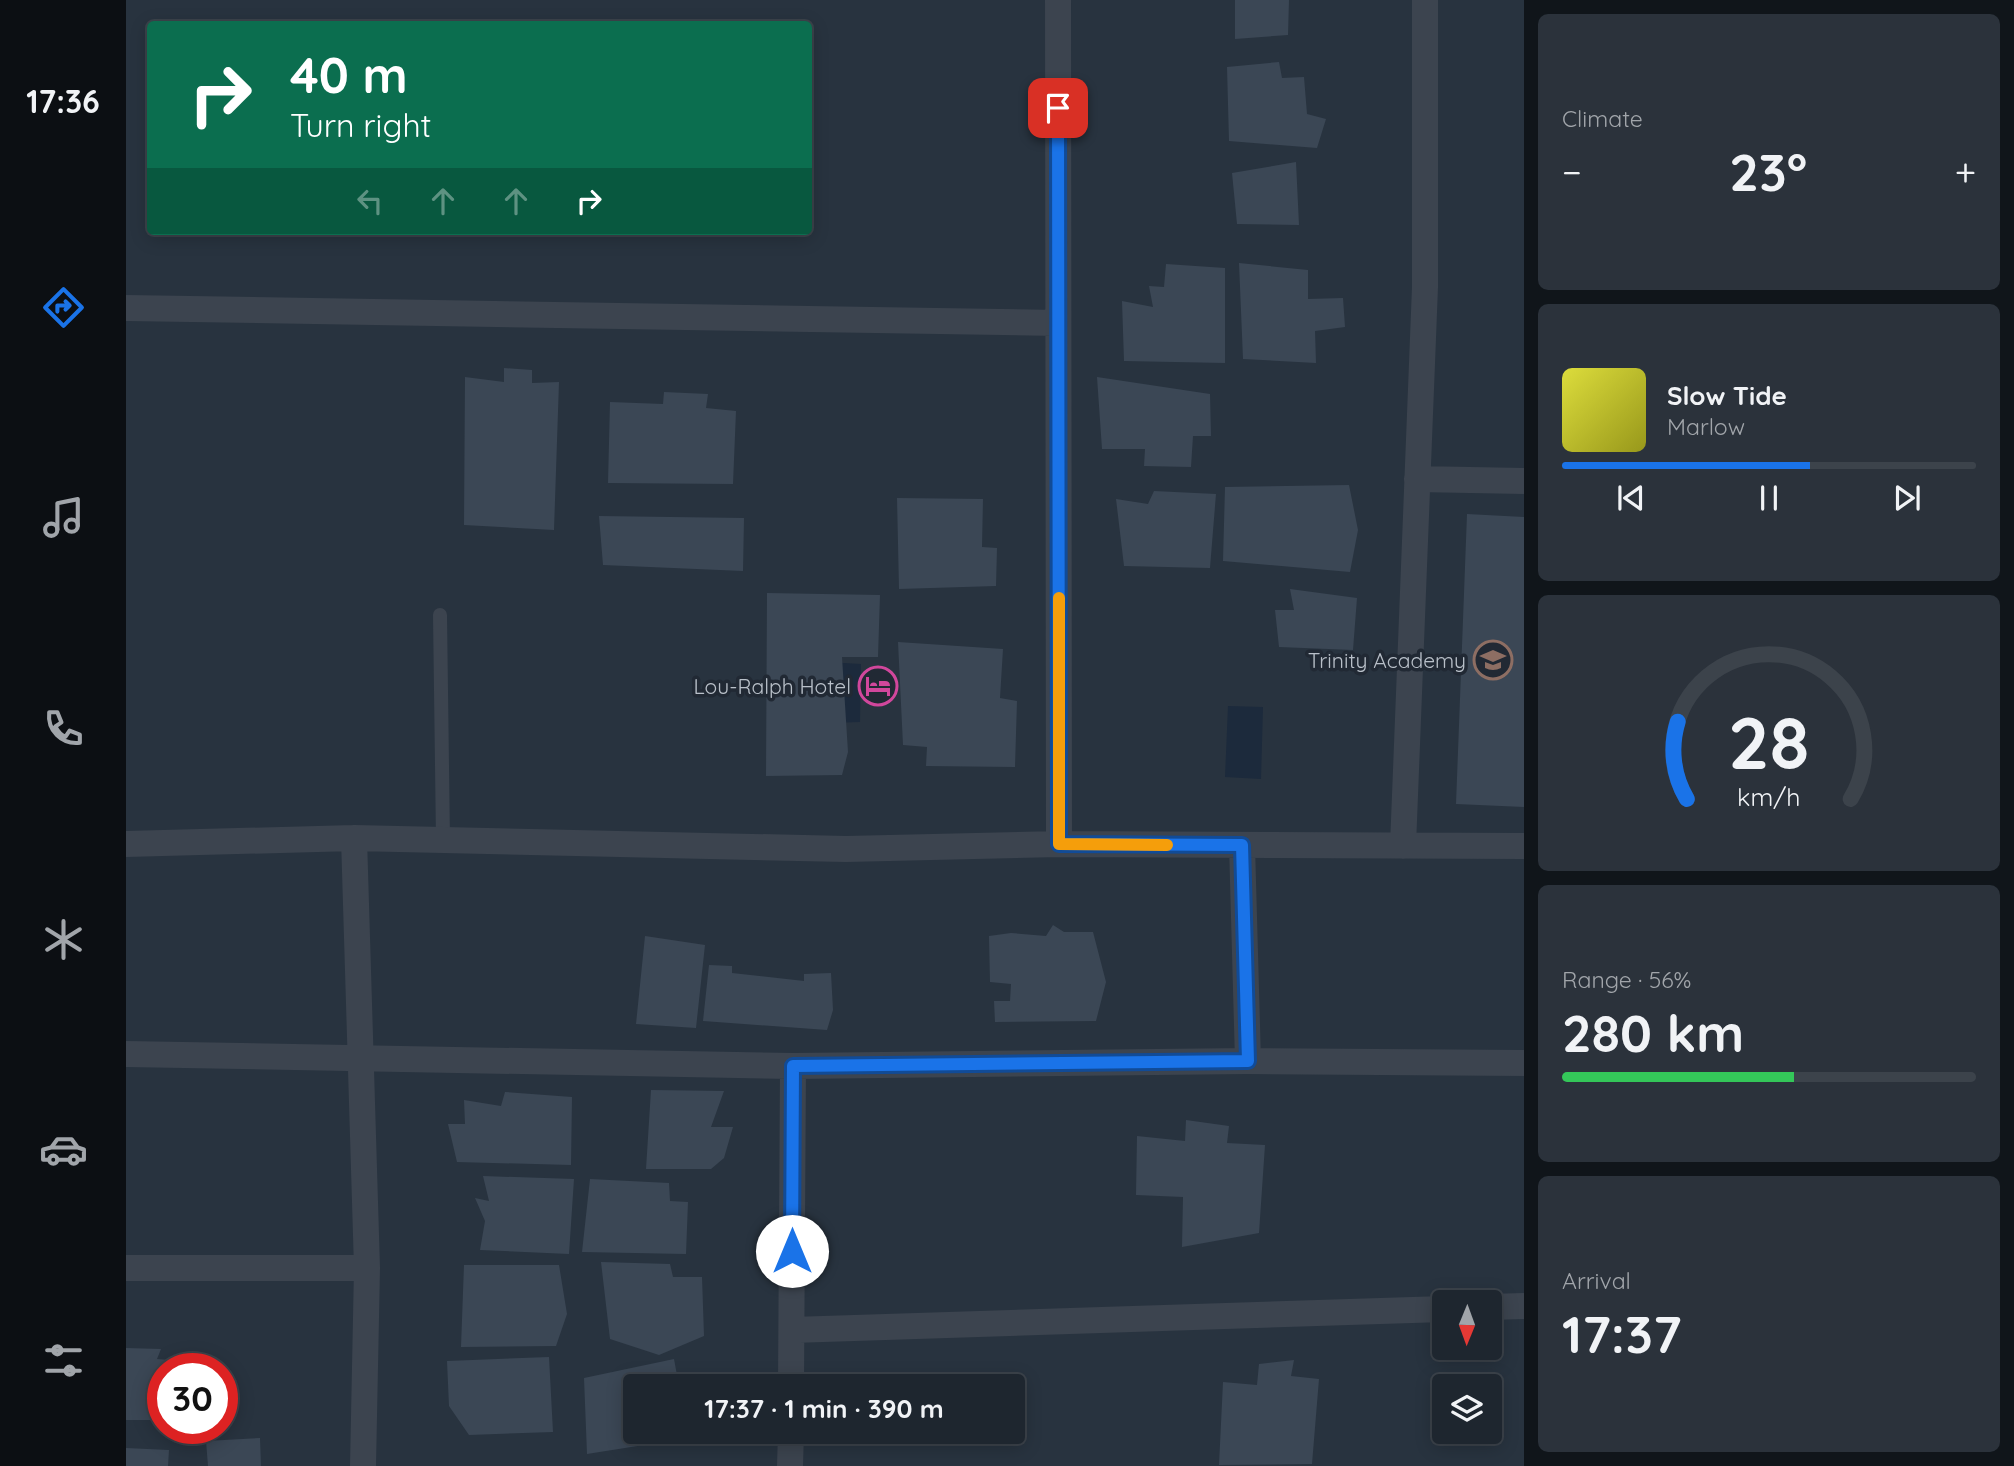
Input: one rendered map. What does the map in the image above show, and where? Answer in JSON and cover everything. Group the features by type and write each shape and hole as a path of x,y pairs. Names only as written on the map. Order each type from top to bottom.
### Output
{"street":[{"path":"1058,0 1059,844"},
{"path":"1403,846 1425,287 1425,0"},
{"path":"126,308 1058,323"},
{"path":"1417,479 1524,481"},
{"path":"126,844 354,838 846,849 1059,844 1524,846"},
{"path":"354,838 367,1268 363,1466"},
{"path":"1242,845 1248,1061"},
{"path":"126,1054 793,1066 1248,1061 1524,1063"},
{"path":"791,1374 793,1066"},
{"path":"126,1268 367,1268"},
{"path":"1502,1307 1524,1306"},
{"path":"792,1330 1432,1309"},
{"path":"790,1444 790,1466"}],"lane":[{"path":"440,615 443,840"}],"water":[{"path":"827,662 861,664 860,722 830,723"},
{"path":"1228,706 1263,707 1261,779 1225,777"}],"building":[{"path":"1235,0 1289,0 1288,35 1235,39"},
{"path":"1279,62 1282,78 1304,77 1307,114 1326,119 1317,148 1229,141 1227,67"},
{"path":"1296,162 1299,225 1237,224 1232,173"},
{"path":"1239,263 1308,270 1308,299 1343,298 1345,327 1315,331 1316,363 1243,359"},
{"path":"1166,264 1225,268 1225,363 1124,361 1122,301 1153,307 1149,286 1164,287"},
{"path":"504,368 532,370 532,383 559,382 554,530 464,525 465,377 504,382"},
{"path":"1097,377 1210,394 1211,436 1193,436 1191,467 1144,466 1145,449 1102,449"},
{"path":"664,392 708,394 706,408 736,411 733,484 608,483 610,402 663,404"},
{"path":"1349,485 1358,530 1350,572 1223,561 1225,487"},
{"path":"1154,491 1216,494 1210,568 1124,566 1116,499 1148,504"},
{"path":"897,498 983,499 982,547 997,548 996,586 899,589"},
{"name":"Trinity Academy","path":"1467,514 1524,517 1524,807 1456,804"},
{"path":"599,516 744,518 743,571 603,565"},
{"path":"1290,589 1357,598 1353,650 1279,647 1275,610 1294,610"},
{"path":"767,593 880,595 878,657 842,657 848,752 842,775 766,776"},
{"path":"898,642 1003,649 1000,698 1017,701 1015,767 926,766 927,747 903,745"},
{"path":"1053,925 1064,932 1093,932 1106,982 1096,1021 995,1022 994,1001 1010,1001 1011,984 990,982 989,936 1011,933 1046,936"},
{"path":"645,936 705,945 696,1028 636,1024"},
{"path":"709,965 732,966 732,973 804,981 804,974 831,973 833,1010 827,1030 703,1021"},
{"path":"651,1090 724,1091 711,1127 733,1127 724,1158 711,1169 646,1169"},
{"path":"505,1092 572,1097 571,1165 457,1162 448,1124 465,1124 464,1100 501,1106"},
{"path":"1186,1120 1229,1126 1227,1143 1265,1145 1259,1233 1182,1247 1183,1197 1136,1195 1137,1136 1185,1141"},
{"path":"483,1176 574,1179 569,1254 480,1250 485,1221 475,1198 489,1201"},
{"path":"590,1179 669,1183 670,1201 688,1202 686,1254 582,1252"},
{"path":"601,1262 670,1264 673,1277 702,1277 704,1336 659,1355 610,1339"},
{"path":"464,1265 559,1265 567,1314 556,1346 461,1347"},
{"path":"126,1348 161,1349 159,1353 147,1353 147,1420 126,1420"},
{"path":"549,1357 553,1432 469,1435 449,1406 447,1361"},
{"path":"674,1359 677,1374 623,1374 623,1444 650,1444 587,1454 584,1378"},
{"path":"1294,1360 1291,1376 1319,1379 1312,1464 1219,1465 1223,1382 1257,1385 1259,1364"},
{"path":"260,1438 261,1466 208,1466 206,1444 238,1444 238,1439"},
{"path":"126,1448 169,1450 168,1466 126,1466"}],"slow traffic":[{"path":"1059,598 1059,844 1167,845"}],"place":[{"name":"Trinity Academy","path":"1493,660"},
{"name":"Lou-Ralph Hotel","path":"878,686"}],"route":[{"path":"792,1251 793,1066 1248,1061 1242,845 1059,844 1058,108"}]}
